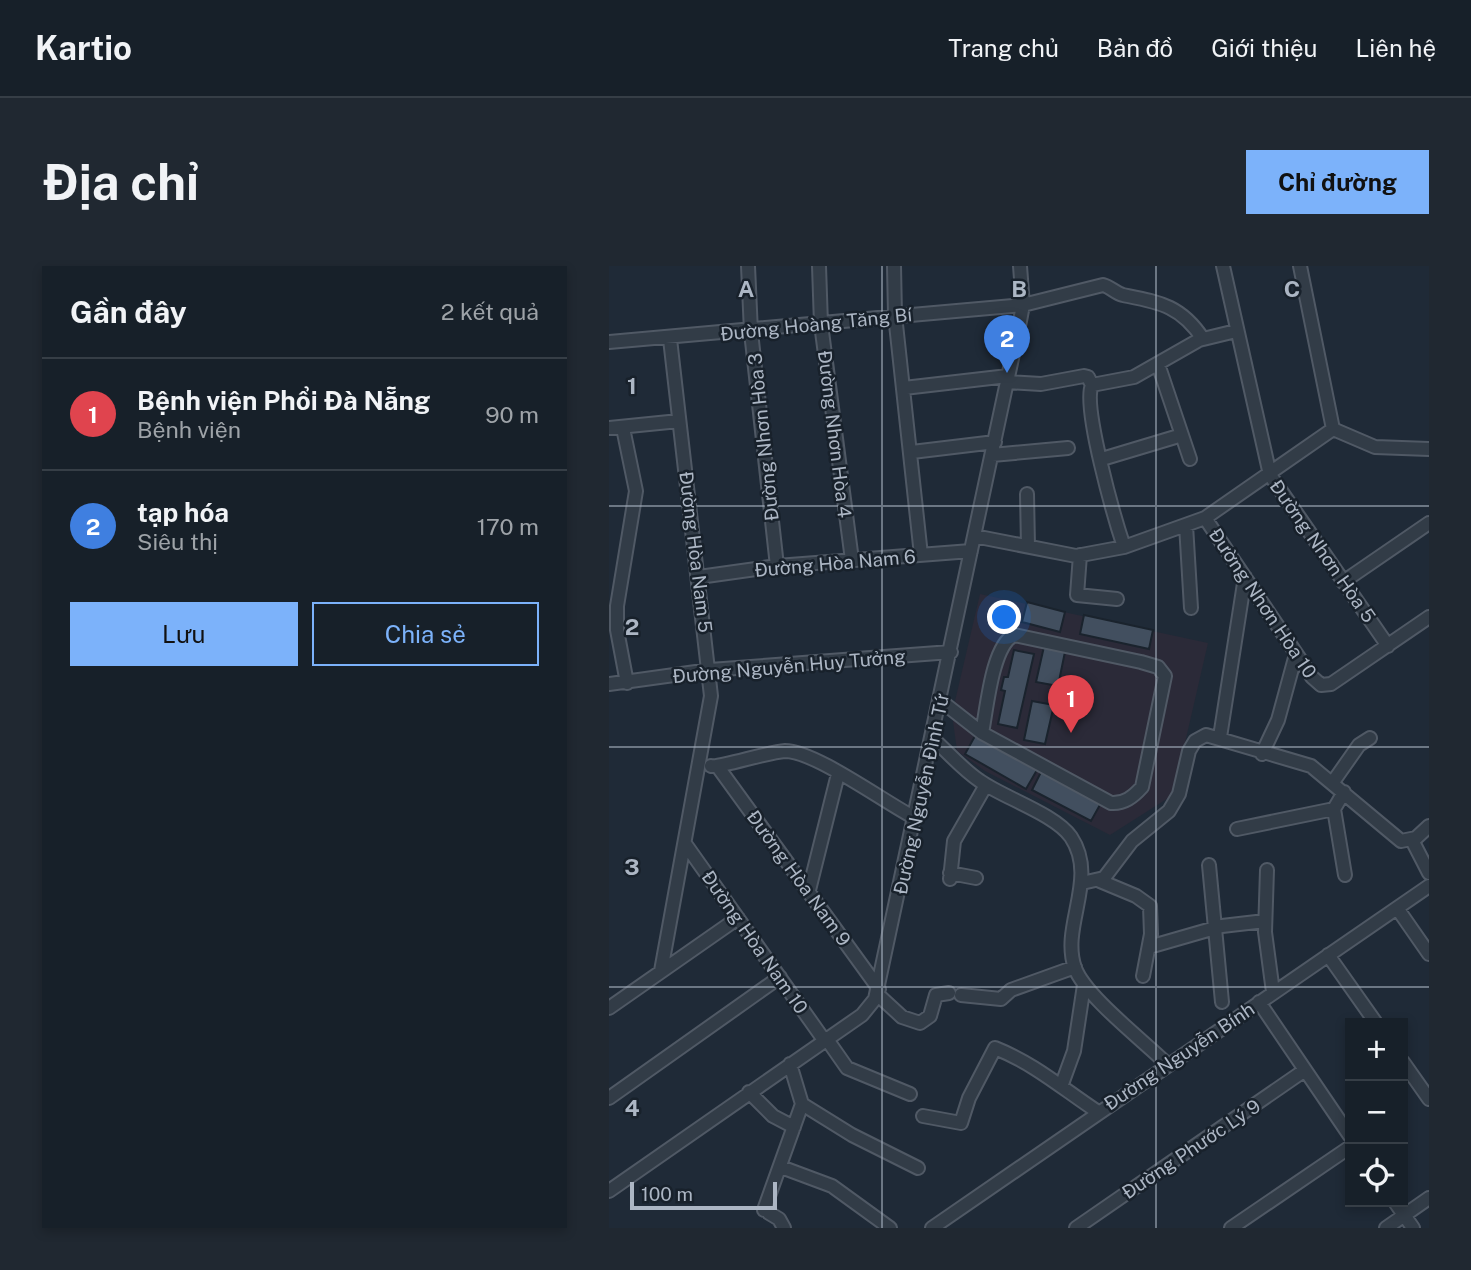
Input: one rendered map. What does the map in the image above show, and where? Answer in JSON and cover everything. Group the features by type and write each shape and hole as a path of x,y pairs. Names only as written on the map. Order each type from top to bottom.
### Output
{"street":[{"name":"Đường Nhơn Hòa 3","path":"748,266 751,332 777,566"},
{"name":"Đường Nhơn Hòa 4","path":"819,266 821,324 852,560"},
{"path":"894,266 895,315 912,452 921,555"},
{"name":"Đường Nguyễn Đình Tứ","path":"609,1191 862,1015 878,991 1023,305 1020,266"},
{"name":"Đường Nhơn Hòa 5","path":"1223,266 1270,475 1388,646"},
{"path":"1300,266 1333,429"},
{"name":"Đường Hoàng Tăng Bí","path":"609,342 751,332 895,315 1023,305 1103,285 1121,295 1137,295 1163,304 1186,319 1203,339"},
{"path":"1091,385 1135,377 1203,339 1236,331"},
{"name":"Đường Hòa Nam 5","path":"661,971 701,764 711,696 711,670 670,339"},
{"path":"1158,364 1190,459"},
{"path":"904,388 1008,379 1041,384 1089,377 1090,402 1102,459 1105,490 1123,547"},
{"path":"609,428 679,421"},
{"path":"623,428 636,491 617,606 617,630 627,682"},
{"path":"1333,429 1375,447 1429,449"},
{"path":"974,536 1080,555 1123,547 1205,517 1270,475 1333,429"},
{"path":"1102,459 1182,435"},
{"path":"912,452 1068,448"},
{"path":"1027,494 1028,546"},
{"name":"Đường Nhơn Hòa 10","path":"1205,517 1315,682 1326,685 1429,617"},
{"path":"1343,582 1429,523"},
{"path":"1186,525 1191,608"},
{"name":"Đường Hòa Nam 6","path":"699,577 777,566 971,551"},
{"path":"1080,555 1077,596 1117,599"},
{"path":"1220,737 1245,577"},
{"path":"941,701 982,733 1111,803 1120,804 1142,787 1165,676 1158,667 1141,662 1014,635 999,650 982,733"},
{"name":"Đường Nguyễn Huy Tưởng","path":"609,684 711,670 951,652"},
{"path":"1262,754 1279,720 1296,654"},
{"path":"1100,881 1132,841 1174,804 1189,751 1195,741 1206,735 1220,737 1262,754 1306,763 1344,792 1396,839 1412,840 1429,826"},
{"path":"932,738 986,785 1063,828 1073,841 1082,883 1073,938 1075,967 1084,985 1167,1064"},
{"path":"1332,782 1359,745 1370,738"},
{"path":"701,764 718,767 737,759 786,751 800,753 915,818"},
{"name":"Đường Hòa Nam 9","path":"718,767 809,890 878,991 902,1017 920,1023 930,1016 936,995 955,994 1001,999 1011,990 1075,967"},
{"path":"809,890 838,774"},
{"path":"976,878 950,876 954,841 986,785"},
{"path":"1344,792 1333,809 1345,875"},
{"path":"1237,829 1333,809"},
{"path":"1412,840 1429,873"},
{"name":"Đường Hòa Nam 10","path":"686,845 847,1068 911,1094"},
{"path":"1209,865 1222,1002"},
{"path":"1267,870 1265,921 1273,992"},
{"path":"1082,883 1100,881 1136,896 1150,906 1149,947 1143,976"},
{"name":"Đường Nguyễn Bính","path":"932,1228 948,1224 1098,1112 1429,886"},
{"path":"1397,908 1429,954"},
{"path":"609,1008 738,918"},
{"path":"1149,947 1215,928 1265,921"},
{"path":"1328,955 1372,1018"},
{"path":"609,1098 780,977"},
{"path":"1062,1084 1076,1043 1084,985"},
{"path":"1259,1002 1345,1129"},
{"path":"923,1116 961,1123 969,1098 995,1048 1062,1084 1066,1091 1098,1112"},
{"path":"784,1228 779,1219 767,1211 802,1104 790,1064"},
{"path":"1408,1069 1429,1099"},
{"name":"Đường Phước Lý 9","path":"1076,1228 1305,1070"},
{"path":"749,1092 773,1116 795,1126"},
{"path":"802,1104 852,1135 918,1168"},
{"path":"1231,1228 1345,1150"},
{"path":"781,1167 832,1186 890,1228"},
{"path":"1386,1228 1429,1198"},
{"path":"1398,1207 1413,1228"}],"shaded area":[{"path":"980,594 1208,643 1173,795 1110,835 985,771 957,751 952,714"}],"building":[{"path":"1027,602 1065,612 1060,632 1022,622"},
{"path":"1084,615 1153,630 1149,649 1080,634"},
{"path":"1045,642 1066,647 1058,686 1036,682"},
{"path":"1014,650 1034,654 1017,728 998,724 1005,691 1001,690 1004,677 1008,677"},
{"path":"1032,701 1054,705 1045,744 1024,740"},
{"path":"975,736 1037,770 1026,789 965,754"},
{"path":"1041,772 1101,803 1091,821 1032,790"}],"place":[{"name":"tạp hóa","path":"1007,373"},
{"name":"Bệnh viện Phổi Đà Nẵng","path":"1071,733"}]}
